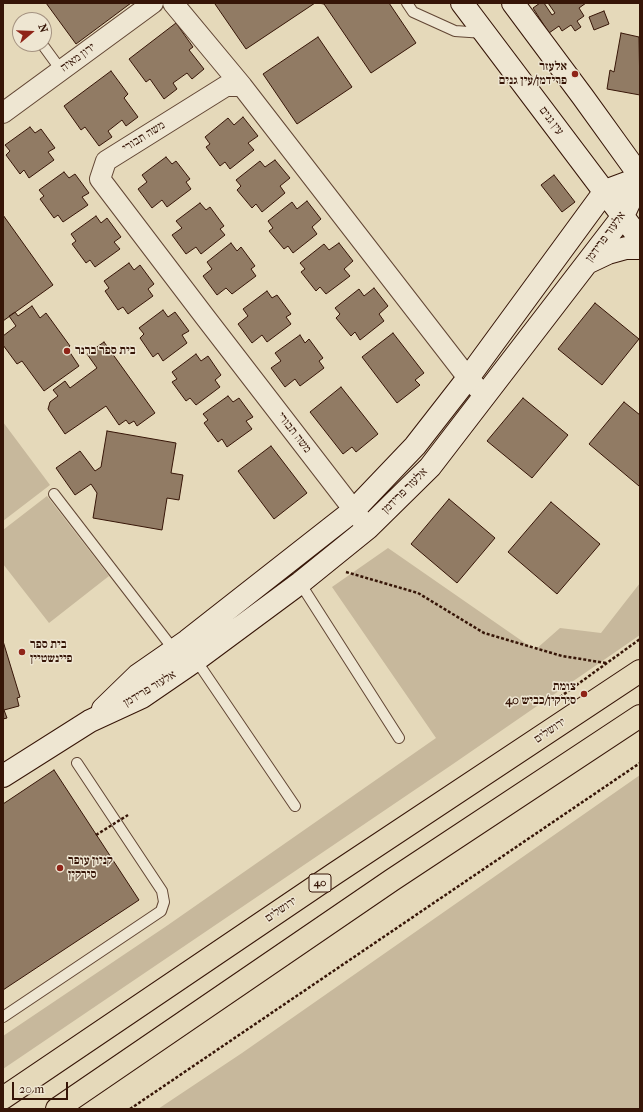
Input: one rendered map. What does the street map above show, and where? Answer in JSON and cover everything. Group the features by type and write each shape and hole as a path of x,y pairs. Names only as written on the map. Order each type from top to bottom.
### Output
{"highway":[{"name":"ירושלים","path":"3,1098 334,874 640,671"},
{"path":"57,1109 392,880 640,716"}],"street":[{"name":"ירון מאיה","path":"3,113 153,3"},
{"path":"173,3 242,86 468,378 484,395"},
{"name":"עין גנים","path":"462,3 640,239"},
{"path":"513,3 583,96 640,178 605,191"},
{"name":"משה תבורי","path":"242,86 226,86 106,161 100,179 368,528"},
{"name":"אלעזר פרידמן","path":"3,776 90,721 142,697 196,660 300,583 368,528 430,467 623,216 640,178"},
{"name":"אלעזר פרידמן","path":"90,721 138,675 187,641 354,510 416,446 468,378 605,191"},
{"path":"586,263 608,252 626,248 640,248"}],"lane":[{"path":"407,3 413,12 454,32 485,33"},
{"path":"48,52 61,70"},
{"path":"54,494 174,650"},
{"path":"300,583 399,738"},
{"path":"196,660 296,806"},
{"path":"3,1017 161,911 164,902 162,891 77,763"}],"path":[{"path":"322,565 418,593 484,633 562,656 607,663"},
{"path":"130,1109 640,763"},
{"path":"96,835 128,815"}],"shaded area":[{"path":"3,422 50,485 3,521"},
{"path":"47,496 109,576 49,623 3,564 3,530"},
{"path":"388,548 535,650 560,628 601,633 640,583 640,635 453,764 3,1069 3,1036 168,925 436,738 332,587"},
{"path":"640,775 640,1109 158,1109 242,1053"}],"building":[{"path":"46,3 131,3 76,44"},
{"path":"315,3 246,49 215,4"},
{"path":"318,3 389,3 416,43 371,73 324,4"},
{"path":"540,3 544,3 552,15 555,13 548,3 586,3 579,8 584,16 577,21 581,27 575,31 571,25 562,31 559,26 549,33 533,8"},
{"path":"604,11 609,24 594,30 589,17"},
{"path":"176,23 193,47 189,50 204,69 192,79 187,73 173,83 177,89 164,99 150,79 146,82 129,59"},
{"path":"621,33 639,37 640,95 607,89 610,70 614,72"},
{"path":"318,37 352,87 297,124 263,74"},
{"path":"111,71 128,94 124,98 138,117 126,126 122,120 108,131 112,137 99,146 85,127 81,130 64,106"},
{"path":"243,117 258,136 248,143 254,150 230,169 225,162 220,166 206,147 210,144 205,137 228,118 234,125"},
{"path":"30,127 35,133 41,129 55,148 48,152 54,160 29,178 24,170 20,174 6,155 10,151 5,145"},
{"path":"166,157 172,164 176,161 190,179 186,182 191,189 167,207 162,200 152,208 138,189 147,182 142,175"},
{"path":"275,160 290,178 280,186 285,193 262,212 256,204 252,208 237,190 241,186 236,180 260,161 265,167"},
{"path":"64,172 69,178 75,174 89,193 82,197 88,205 63,222 58,215 54,218 40,199 44,196 39,190"},
{"path":"554,175 575,202 562,212 541,185"},
{"path":"307,201 321,219 312,227 317,234 293,253 288,246 284,249 269,231 273,228 268,221 292,202 297,209"},
{"path":"200,203 206,210 210,207 224,226 220,229 225,235 201,254 196,247 186,254 172,235 182,228 176,221"},
{"path":"3,215 53,285 3,321"},
{"path":"96,216 101,223 107,218 121,237 114,242 120,249 95,267 90,260 86,263 72,244 76,241 71,234"},
{"path":"231,243 237,251 241,247 255,266 251,269 256,276 232,294 226,288 217,295 203,276 212,269 207,262"},
{"path":"339,243 353,261 344,269 350,276 326,294 320,287 316,291 301,272 305,269 300,263 324,244 329,250"},
{"path":"129,263 134,270 140,265 154,284 148,289 153,296 128,314 123,307 118,310 105,291 109,288 104,281"},
{"path":"374,288 388,306 379,314 384,321 360,340 355,332 351,336 336,318 340,314 335,308 359,289 364,296"},
{"path":"267,291 272,298 277,295 291,314 286,317 291,324 267,342 262,335 252,343 238,324 248,316 243,309"},
{"path":"595,303 639,339 602,385 558,349"},
{"path":"32,306 40,318 46,313 70,346 67,348 79,366 44,391 22,361 17,364 3,345 3,336 16,326 9,316 15,312 18,316"},
{"path":"163,310 168,317 175,312 189,331 182,335 187,343 163,361 158,353 153,357 140,338 144,334 139,328"},
{"path":"393,333 424,373 415,380 420,385 397,403 362,357"},
{"path":"300,335 305,343 309,339 323,358 319,361 324,368 300,386 295,379 285,387 271,368 281,361 275,353"},
{"path":"104,342 155,413 137,426 134,421 129,424 126,420 119,425 106,406 65,434 48,409 50,402 58,396 53,390 65,381 70,388 97,368 87,354"},
{"path":"196,354 201,361 208,356 221,375 215,380 220,387 196,405 190,398 186,401 172,382 177,379 172,372"},
{"path":"341,387 378,434 356,452 352,447 343,454 310,412"},
{"path":"228,396 233,402 239,398 253,417 246,421 252,429 227,447 222,439 218,442 204,423 208,420 203,414"},
{"path":"523,398 568,435 532,478 487,441"},
{"path":"624,402 640,415 639,486 589,444"},
{"path":"107,431 176,443 171,473 183,475 179,500 167,498 162,530 93,518 97,493 91,484 75,495 56,468 80,451 95,471 101,467"},
{"path":"271,446 307,493 274,519 238,471"},
{"path":"449,499 495,538 457,583 411,544"},
{"path":"551,502 600,544 557,594 508,552"},
{"path":"3,641 20,697 17,698 19,706 4,710 7,718 3,719"},
{"name":"קניון עופר סירקין","path":"54,770 139,900 3,990 3,804"}],"place":[{"name":"אלעזר פרידמן/עין גנים","path":"575,74"},
{"name":"בית ספר ברנר","path":"67,351"},
{"name":"בית ספר פיינשטיין","path":"22,652"},
{"name":"צומת סירקין/כביש 40","path":"584,694"},
{"name":"קניון עופר סירקין","path":"60,868"}]}
